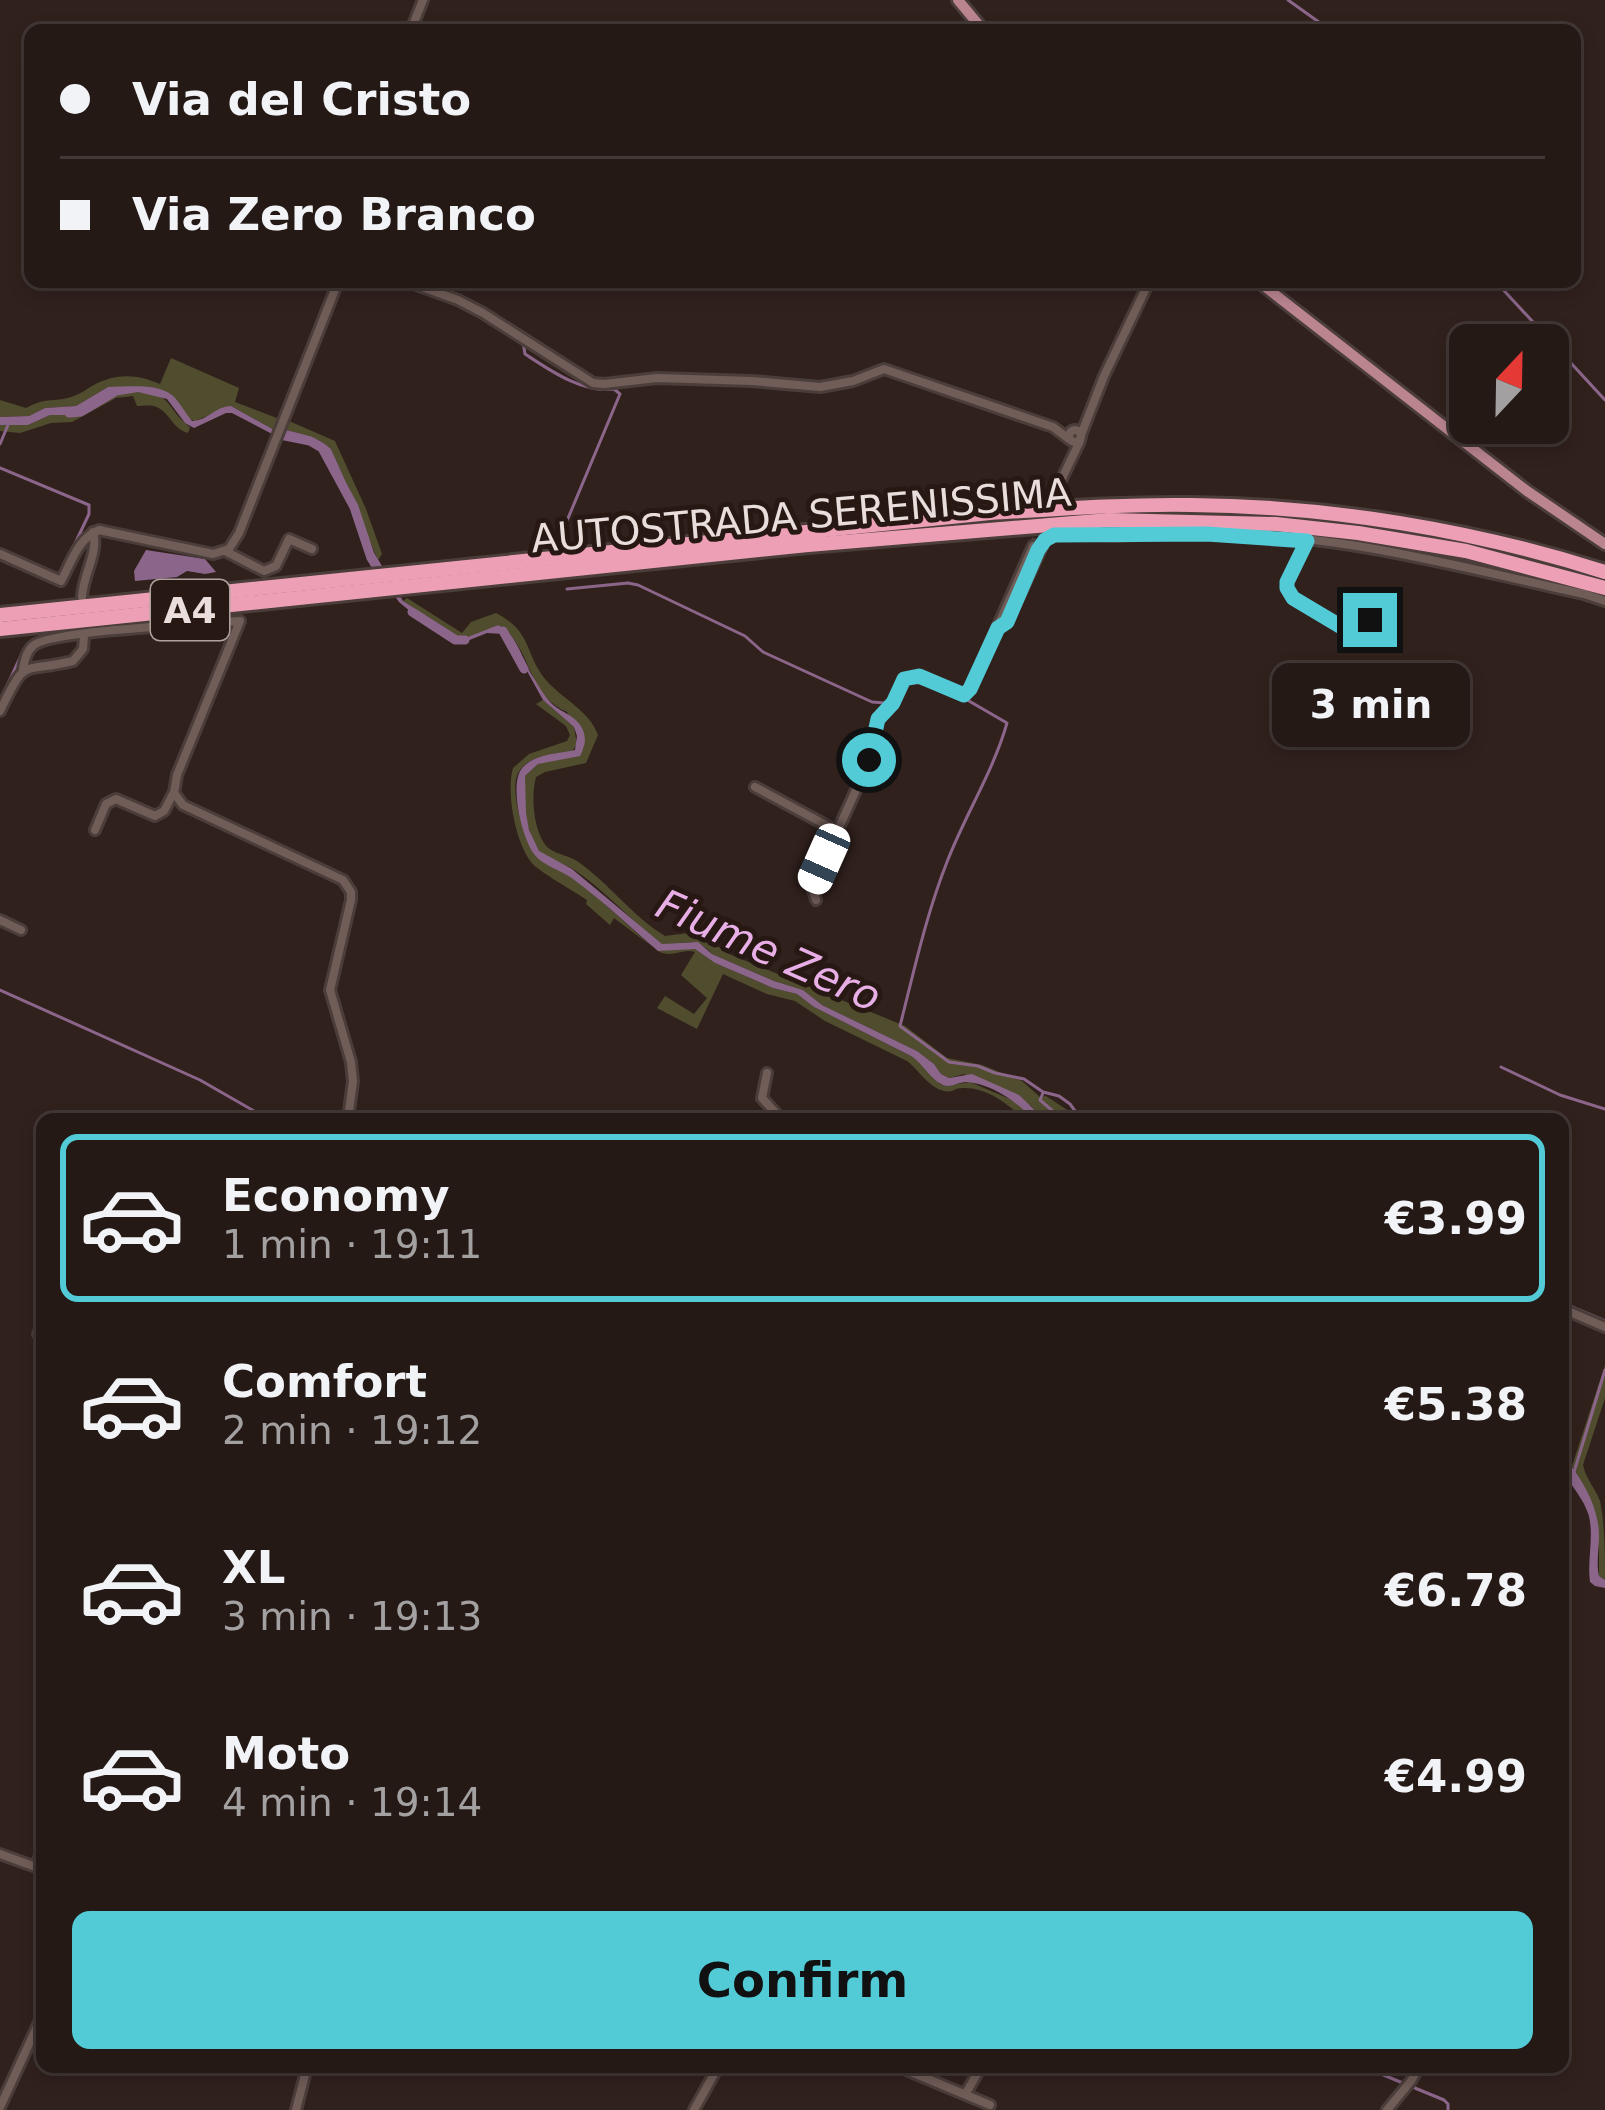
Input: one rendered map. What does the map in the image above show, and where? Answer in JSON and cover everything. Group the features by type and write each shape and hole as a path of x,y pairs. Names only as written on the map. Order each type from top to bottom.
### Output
{"highway":[{"name":"AUTOSTRADA SERENISSIMA","path":"0,629 990,513 1111,505 1275,509 1361,518 1470,537 1605,572"},
{"name":"AUTOSTRADA SERENISSIMA","path":"399,581 1109,520 1255,523 1358,532 1466,551 1605,588"},
{"name":"AUTOSTRADA SERENISSIMA","path":"0,615 376,584"}],"main road":[{"path":"958,0 978,24"},
{"path":"1267,288 1527,490 1605,544"}],"street":[{"path":"0,554 61,581 81,542 93,532 114,532 213,554 226,550 239,533 336,288"},
{"path":"425,288 486,314 599,384 657,378 820,386 853,381 884,369 1074,436"},
{"path":"1054,495 1074,436 1146,288"},
{"path":"82,597 96,545 93,532"},
{"path":"998,628 1007,622 1038,550 1054,535 1187,533 1357,546 1605,601"},
{"path":"226,550 264,572 276,566 289,539 312,549"},
{"path":"1307,541 1287,582 1293,598 1360,638 1370,620"},
{"path":"816,900 812,886 869,760 878,719 893,703 904,679 919,676 964,695 970,689 1033,546"},
{"path":"0,711 34,645 82,634 240,622 164,811 155,816 116,799 106,804 95,830"},
{"path":"22,670 73,661 83,649 84,637"},
{"path":"755,787 837,831"},
{"path":"174,793 183,805 348,886 351,900 330,990 351,1061 349,1113"},
{"path":"0,920 21,930"},
{"path":"767,1073 762,1098 776,1113"},
{"path":"1569,1312 1605,1327"},
{"path":"0,1854 36,1866"},
{"path":"0,2107 36,2029"},
{"path":"296,2110 305,2073"},
{"path":"694,2110 715,2073"},
{"path":"914,2073 990,2105"},
{"path":"966,2093 978,2073"},
{"path":"1387,2110 1416,2073"}],"shaded area":[{"path":"171,358 239,388 235,402 282,420 276,431 231,406 195,421 172,395 143,387 108,387 76,406 0,417 0,400 26,408 74,396 118,377 160,384"},
{"path":"108,387 165,391 192,421 231,406 276,431 274,435 232,413 194,428 167,399 138,392 102,398 72,415 50,415 28,425 0,425 0,417 76,406"},
{"path":"129,392 161,397 190,427 188,433 159,408 137,406 133,396 116,398 72,422 20,433 0,431 0,425 28,425 50,415 72,415 102,398"},
{"path":"289,421 335,441 366,509 382,554 378,560 331,449 286,430"},
{"path":"286,430 316,439 331,449 373,551 403,601 463,639 498,625 505,629 547,698 582,728 585,742 580,756 538,764 525,776 529,830 539,851 572,869 662,944 698,942 712,954 803,990 822,1005 917,1051 941,1074 949,1078 972,1074 1019,1095 1038,1113 1025,1113 984,1086 942,1084 911,1056 797,994 715,963 695,949 658,951 584,887 538,858 521,823 519,774 535,759 575,750 574,727 543,700 503,634 487,633 462,643 399,602 372,559 327,451 314,441 283,436"},
{"path":"146,550 205,559 216,572 187,571 177,577 135,581 134,571"},
{"path":"407,598 462,633 471,622 496,613 508,620 546,680 594,726 598,735 586,763 536,777 535,819 544,843 589,870 642,919 665,936 696,932 729,954 905,1026 947,1058 1022,1081 1040,1097 1072,1113 1038,1113 964,1074 949,1078 917,1051 822,1005 803,990 712,954 701,945 662,944 585,877 542,854 528,825 525,776 538,764 584,748 567,712 546,698 513,638 498,625 463,640 403,601"},
{"path":"543,700 574,727 577,744 572,752 537,758 516,778 516,802 529,840 543,861 581,885 650,945 614,918 610,925 587,900 535,866 520,842 511,803 513,768 529,754 567,741 570,735 566,726 536,704"},
{"path":"695,949 715,963 797,994 923,1063 940,1084 970,1082 1019,1103 1027,1113 1016,1113 980,1090 938,1089 907,1061 795,1001 723,974 697,1029 657,1008 665,996 694,1014 707,998 681,975 695,952 658,951"},
{"path":"1605,1365 1605,1398 1583,1465 1600,1501 1605,1580 1599,1576 1589,1496 1572,1466"},
{"path":"1569,1464 1596,1514 1598,1571 1605,1588 1590,1582 1591,1533 1582,1500 1569,1478"}],"waterway":[{"path":"1288,0 1322,24"},
{"path":"438,288 486,312"},
{"path":"1502,288 1605,400"},
{"path":"523,342 525,354 556,374 620,394 561,535"},
{"name":"Fiume Zero","path":"69,413 81,412 113,393"},
{"path":"0,444 8,425"},
{"name":"Fiume Zero","path":"280,435 322,448 354,507 379,571"},
{"path":"0,468 89,505 61,573"},
{"path":"567,589 638,585 745,636 763,652 872,702 885,703"},
{"name":"Fiume Zero","path":"412,612 455,640 465,640"},
{"name":"Fiume Zero","path":"503,631 524,669"},
{"path":"0,701 24,649"},
{"path":"969,701 1007,723 940,882 900,1026 949,1062 1024,1079 1059,1096 1077,1113"},
{"path":"0,990 200,1080 258,1113"},
{"path":"1501,1067 1560,1095 1605,1109"},
{"path":"1043,1093 1040,1100 1055,1113"},
{"path":"1569,1306 1605,1321"},
{"path":"1574,1472 1605,1370"},
{"path":"1379,2073 1444,2100 1448,2110"}],"tunnel":[{"path":"1033,546 1054,495"}],"route":[{"path":"869,760 878,719 893,703 904,679 919,676 964,695 970,689 998,628 1007,622 1038,550 1054,535 1146,532 1307,541 1287,582 1293,598 1360,638 1370,620"}]}
